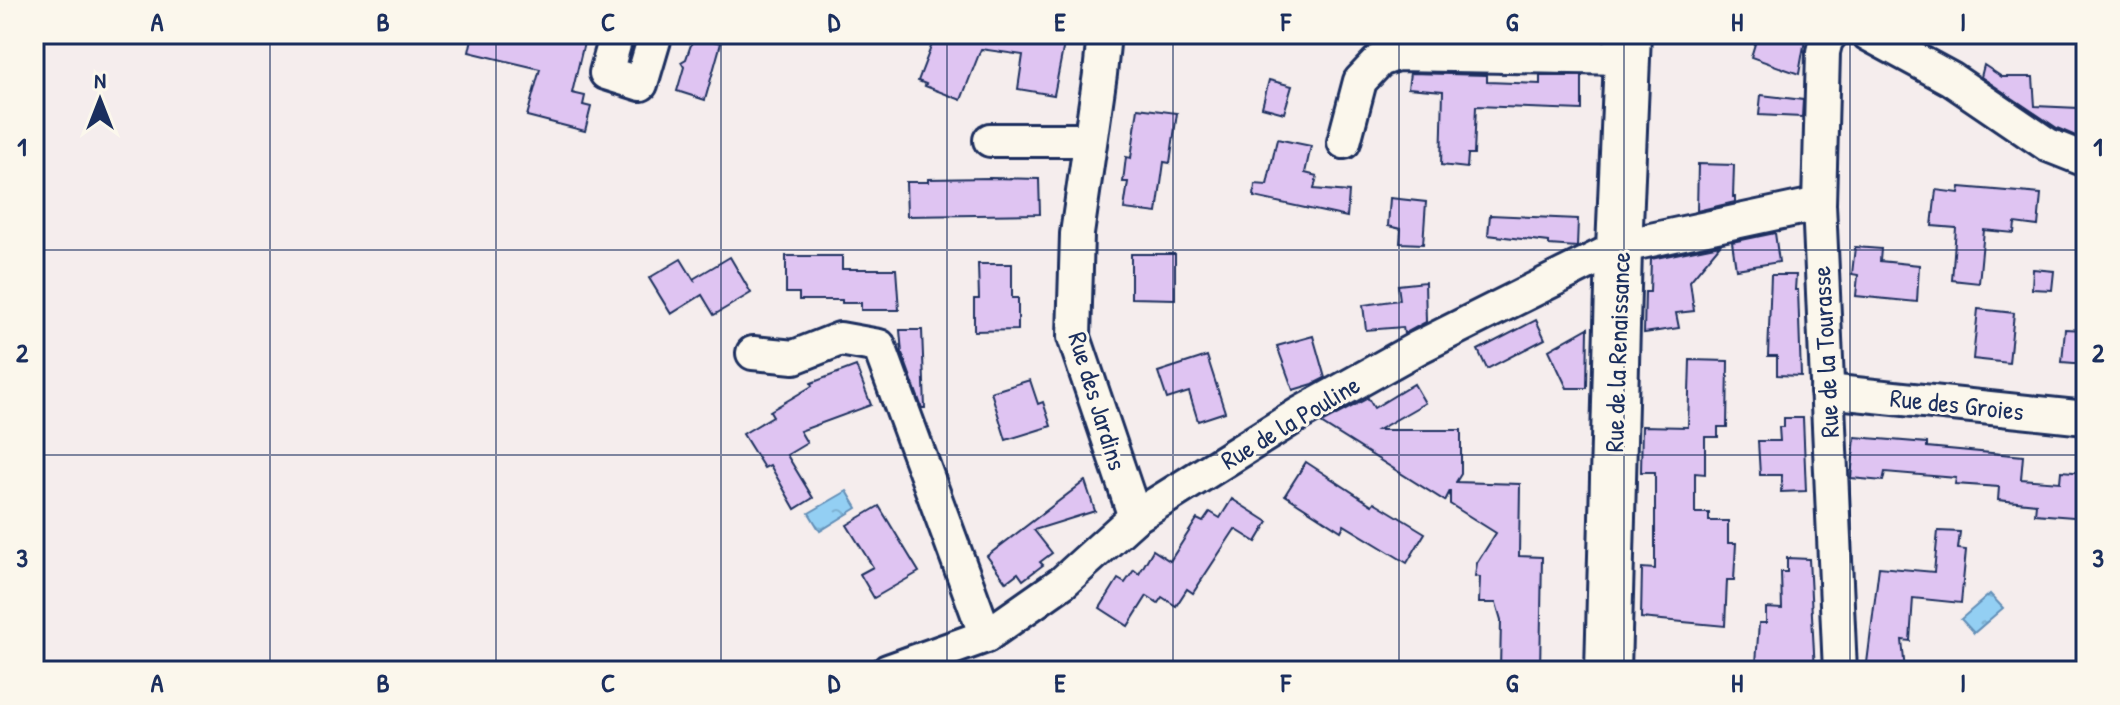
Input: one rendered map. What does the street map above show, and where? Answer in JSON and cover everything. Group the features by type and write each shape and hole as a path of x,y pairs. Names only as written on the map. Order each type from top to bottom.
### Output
{"main road":[{"name":"Rue de la Renaissance","path":"1608,671 1619,249 1628,46"}],"street":[{"path":"617,34 606,73 641,84 654,40 652,34"},
{"name":"Rue des Jardins","path":"1104,34 1077,234 1074,337 1135,517"},
{"name":"Rue de la Tourasse","path":"1831,34 1823,52 1819,204 1840,671"},
{"path":"1868,34 1951,79 2048,145 2086,160"},
{"path":"1344,142 1360,81 1380,60 1397,54 1628,46"},
{"path":"990,140 1090,140"},
{"name":"Rue de la Pouline","path":"888,671 986,636 1063,582 1135,517 1299,414 1406,354 1605,254 1632,244 1819,204"},
{"path":"753,353 794,357 840,339 879,346 986,636"},
{"name":"Rue des Groies","path":"1827,391 2086,418"}],"water":[{"path":"847,491 857,508 820,531 809,513"},
{"path":"1990,594 2003,608 1974,633 1961,619"}],"building":[{"path":"473,34 586,34 572,93 585,96 583,105 591,107 585,131 527,116 540,69 469,52"},
{"path":"936,34 1053,34 1052,43 1064,44 1054,95 1018,89 1023,55 981,49 961,100 925,86 918,81"},
{"path":"1758,34 1806,34 1799,74 1751,57"},
{"path":"694,36 721,43 705,100 677,91 684,67 681,62 686,59"},
{"path":"1984,65 2002,77 2033,77 2035,106 2079,108 2078,137 2057,128 1981,77"},
{"path":"1410,73 1487,75 1487,82 1540,84 1540,76 1582,76 1582,110 1476,106 1474,154 1468,154 1467,168 1441,165 1443,91 1408,88"},
{"path":"1269,80 1292,86 1284,113 1262,107"},
{"path":"1761,95 1803,100 1802,117 1759,115"},
{"path":"1138,108 1177,113 1170,163 1164,162 1157,213 1124,209 1128,182 1123,182 1126,157 1131,158"},
{"path":"1277,139 1311,146 1305,173 1317,176 1314,189 1349,192 1347,217 1254,197 1255,184 1267,185"},
{"path":"1698,164 1734,165 1735,202 1697,211"},
{"path":"1039,179 1040,214 907,216 906,182"},
{"path":"1960,187 2041,194 2038,226 2015,223 2014,233 1984,230 1979,283 1952,280 1956,228 1932,226 1936,190 1959,193"},
{"path":"1390,198 1426,202 1423,244 1400,243 1401,229 1388,226"},
{"path":"1490,215 1578,219 1577,247 1488,235"},
{"path":"1775,233 1779,262 1736,269 1732,242"},
{"path":"1720,245 1690,281 1694,311 1676,313 1679,328 1644,333 1645,292 1650,292 1651,259"},
{"path":"1855,247 1881,249 1880,261 1919,265 1917,302 1856,296 1858,275 1852,274"},
{"path":"1131,254 1175,254 1175,299 1131,298"},
{"path":"786,256 842,256 842,269 896,269 899,310 861,310 861,303 842,303 842,300 799,300 799,293 786,293"},
{"path":"730,257 751,293 714,315 702,295 671,314 649,278 681,259 693,279"},
{"path":"978,264 1012,264 1012,298 1018,298 1018,330 974,331 974,299 979,299"},
{"path":"2033,269 2054,271 2052,290 2032,289"},
{"path":"1771,275 1796,275 1801,376 1777,375 1777,356 1768,356"},
{"path":"1425,282 1426,322 1404,334 1403,327 1366,330 1363,305 1400,300 1398,285"},
{"path":"1978,309 2014,313 2009,363 1973,359"},
{"path":"1536,320 1545,339 1487,369 1478,350"},
{"path":"1588,328 1587,388 1567,388 1549,350"},
{"path":"2065,329 2086,330 2086,364 2062,362"},
{"path":"900,330 922,330 925,408 922,408 902,353"},
{"path":"1313,336 1325,378 1293,390 1277,346"},
{"path":"1207,356 1225,412 1198,421 1189,392 1167,399 1158,372"},
{"path":"1690,360 1728,361 1727,427 1718,427 1718,437 1705,437 1705,474 1695,473 1695,513 1709,513 1709,521 1728,521 1728,543 1736,543 1734,580 1727,580 1725,626 1641,618 1642,568 1655,569 1655,472 1641,472 1642,426 1688,427"},
{"path":"856,366 871,405 800,431 807,443 787,455 813,498 795,509 770,465 764,468 743,434 773,416 770,411 812,386 811,383"},
{"path":"1030,380 1038,404 1043,402 1051,426 1006,440 991,392"},
{"path":"1414,384 1425,403 1378,430 1461,430 1461,474 1456,482 1520,484 1519,556 1542,557 1540,671 1500,671 1501,620 1496,603 1479,603 1480,577 1475,576 1477,563 1496,533 1450,504 1450,491 1445,501 1321,423 1368,398 1374,408"},
{"path":"1784,418 1803,418 1806,491 1781,492 1782,475 1760,475 1758,441 1780,441 1779,427 1784,427"},
{"path":"1855,437 2023,456 2021,479 2060,482 2061,471 2086,473 2086,518 2035,514 2036,504 1998,500 1999,487 1955,484 1956,478 1885,472 1883,481 1851,478"},
{"path":"1306,462 1372,505 1374,502 1425,533 1407,563 1344,525 1341,531 1285,495"},
{"path":"1085,481 1095,511 1034,530 1052,553 1040,562 1043,565 1023,580 1018,573 1006,582 987,556"},
{"path":"1232,499 1268,522 1256,542 1235,529 1193,593 1187,589 1176,606 1162,597 1158,603 1147,596 1128,626 1100,608 1118,579 1125,583 1134,570 1139,574 1153,550 1170,561 1197,519 1203,522 1210,512 1220,518"},
{"path":"879,506 919,572 874,598 860,574 873,567 847,525"},
{"path":"1938,531 1960,532 1958,549 1966,550 1961,603 1913,598 1910,641 1902,640 1905,671 1866,671 1879,567 1934,572"},
{"path":"1787,558 1809,559 1815,671 1793,671 1793,667 1756,663 1759,623 1766,623 1766,608 1782,609 1781,572 1787,572"}]}
